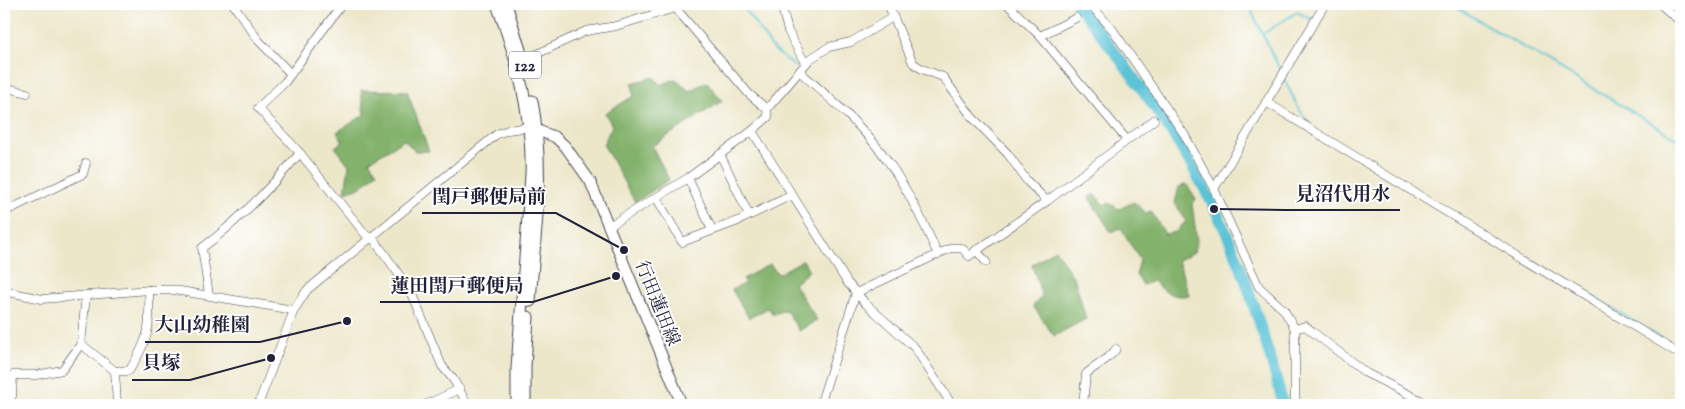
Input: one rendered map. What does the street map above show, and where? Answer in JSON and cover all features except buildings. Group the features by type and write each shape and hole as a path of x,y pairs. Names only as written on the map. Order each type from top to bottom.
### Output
{"highway":[{"name":"122","path":"497,4 517,63 533,128 516,368 517,405"},
{"name":"122","path":"506,4 524,60 540,174 525,368 525,405"}],"main road":[{"name":"行田蓮田線","path":"533,128 555,137 565,146 590,181 682,405"}],"street":[{"path":"4,4 4,21"},
{"path":"233,4 258,41 291,74"},
{"path":"342,4 291,74 275,93 258,108 300,154 386,256 411,292 442,366 460,389 468,405"},
{"path":"781,4 788,31 805,63"},
{"path":"888,4 913,63 922,69 943,77 972,117 1008,154 1028,181 1047,201"},
{"path":"1007,4 1040,36 1128,140"},
{"path":"1090,4 1113,30 1184,134 1214,189 1259,287 1284,310 1294,329 1296,405"},
{"path":"1214,189 1325,4"},
{"path":"1660,4 1681,22"},
{"path":"524,60 586,30 616,26 674,6 749,94 767,109 768,117 752,131 688,178 609,226"},
{"path":"767,109 805,63 829,46 851,42 893,17"},
{"path":"1040,36 1076,18"},
{"path":"799,71 853,122 890,164 916,207 938,255"},
{"path":"4,87 27,93"},
{"path":"1266,102 1681,355"},
{"path":"820,405 856,293 951,248 962,248 969,256 1047,201 1154,120"},
{"path":"258,405 294,310 307,290 497,134 508,130 533,128"},
{"path":"752,131 831,260 856,293 919,353 952,405"},
{"path":"209,295 202,248 225,231 267,191 300,154"},
{"path":"720,154 749,215"},
{"path":"4,212 83,174 86,164"},
{"path":"688,178 712,230"},
{"path":"656,197 682,242 792,195"},
{"path":"976,250 986,262"},
{"path":"4,291 42,299 149,290 209,295 294,310"},
{"path":"81,344 115,371 129,371 142,350 150,328 149,290"},
{"path":"4,396 12,396 12,375 36,375 62,370 81,344 86,295"},
{"path":"1294,329 1305,326 1366,373 1412,395 1420,400 1420,405"},
{"path":"1083,405 1086,374 1098,362 1113,355 1116,349"},
{"path":"115,371 117,405"},
{"path":"425,405 460,389"}],"green space":[{"path":"654,77 660,85 676,79 689,91 707,82 722,101 652,146 669,180 635,202 603,144 612,126 605,113 634,96 632,83"},
{"path":"361,90 407,91 429,151 415,151 404,140 369,161 377,172 361,187 345,192 349,165 335,147 343,141 337,132 364,115"},
{"path":"1187,184 1196,200 1192,204 1197,241 1194,252 1178,260 1189,295 1179,296 1165,291 1153,281 1143,285 1136,275 1140,260 1121,228 1111,232 1089,198 1094,194 1104,205 1109,203 1119,209 1134,202 1146,213 1151,211 1165,234 1176,232 1186,221 1175,203 1179,187"},
{"path":"1055,249 1075,280 1086,319 1054,336 1033,306 1042,296 1032,265"},
{"path":"803,260 809,271 794,284 817,320 799,331 786,310 773,314 768,308 749,318 732,290 745,283 743,279 770,264 778,274"}],"waterway":[{"path":"741,4 773,49 795,67"},
{"path":"1077,4 1123,62 1165,123 1185,154 1220,219 1242,271 1283,405"},
{"path":"1248,4 1281,72"},
{"path":"1451,4 1681,141"},
{"path":"1263,34 1297,12 1313,20"},
{"path":"1284,79 1299,109 1310,124"},
{"path":"1570,283 1681,350"}],"place":[{"name":"見沼代用水","path":"1214,209"},
{"name":"閏戸郵便局前","path":"624,250"},
{"name":"蓮田閏戸郵便局","path":"616,276"},
{"name":"大山幼稚園","path":"347,321"},
{"name":"貝塚","path":"271,358"}]}
